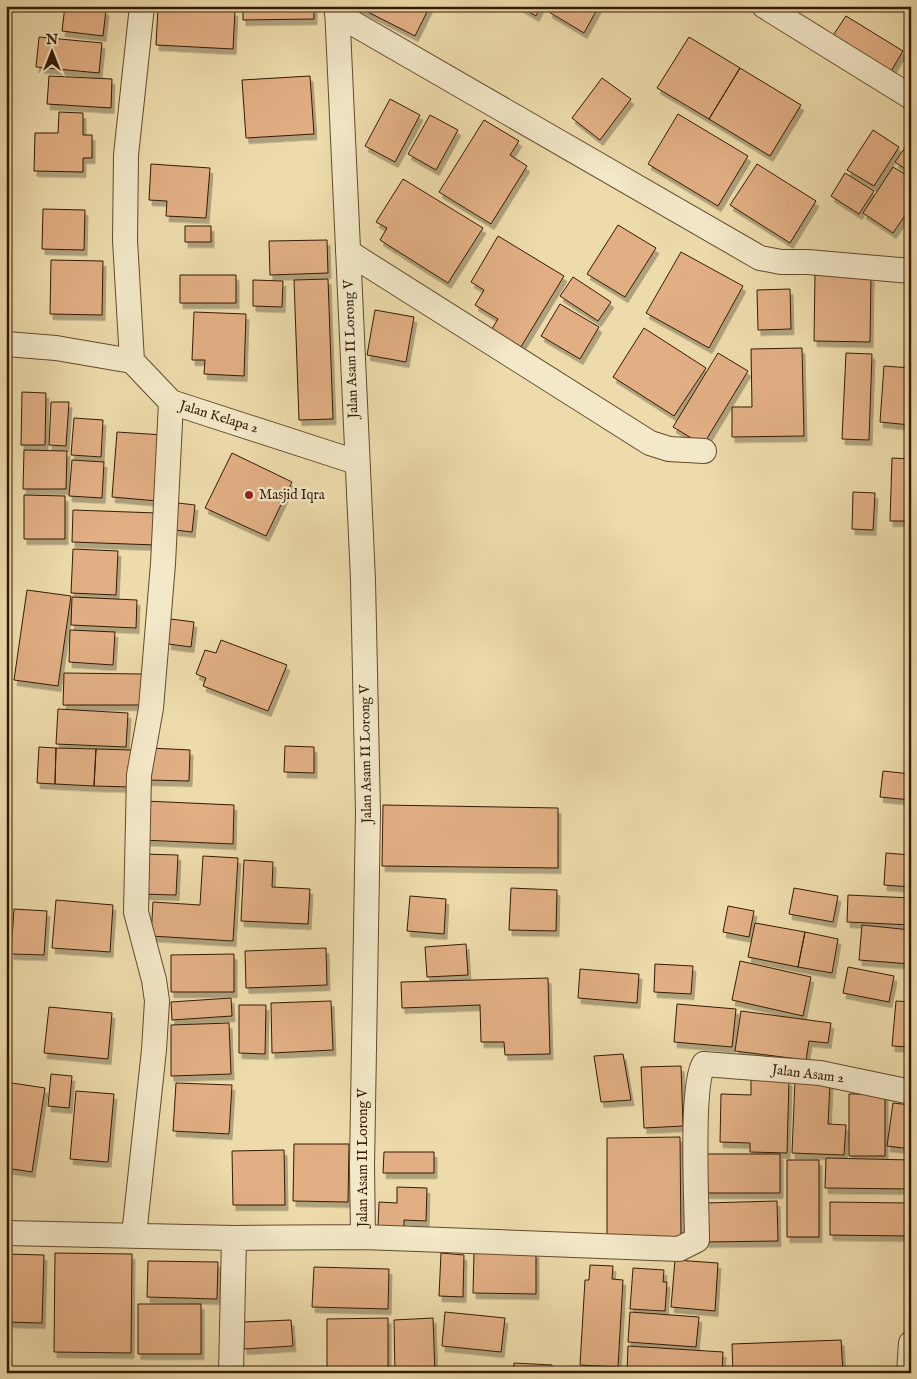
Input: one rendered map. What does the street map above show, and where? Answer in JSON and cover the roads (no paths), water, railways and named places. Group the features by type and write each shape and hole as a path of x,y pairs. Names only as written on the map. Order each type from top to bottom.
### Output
{"street":[{"path":"6,344 56,348 132,361 125,240 126,155 142,6"},
{"path":"764,6 911,97"},
{"path":"337,10 760,258 781,262 808,262 911,271"},
{"name":"Jalan Asam II Lorong V","path":"6,1232 234,1238 363,1237 362,1166 368,812 363,580 356,462 337,10"},
{"path":"348,252 650,443 668,449 704,451"},
{"name":"Jalan Kelapa 2","path":"132,361 170,402 356,462"},
{"path":"134,1235 154,1050 157,1001 154,980 136,912 139,776 150,708 162,574 170,402"},
{"name":"Jalan Asam 2","path":"363,1237 679,1249 697,1240 698,1083 704,1064 820,1072 911,1092"},
{"path":"230,1373 234,1238"},
{"path":"909,1373 911,1343"}],"place":[{"name":"Masjid Iqra","path":"249,495"}]}
